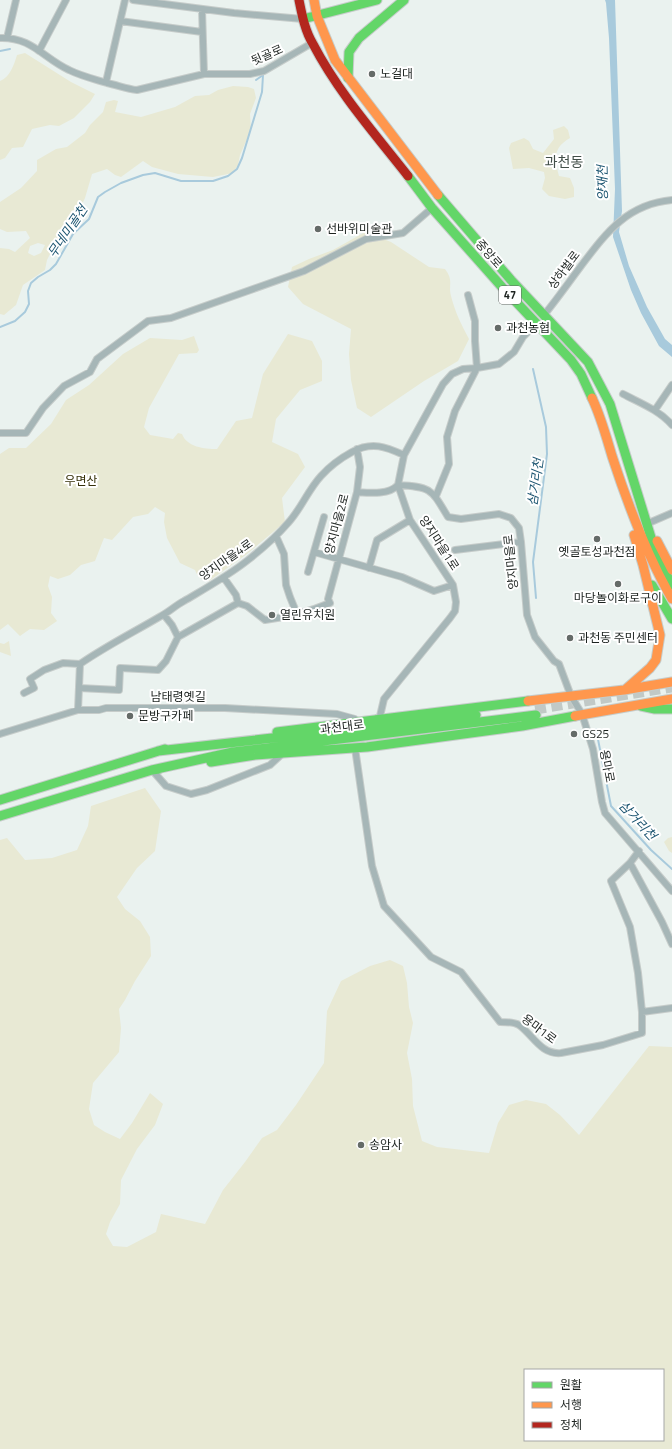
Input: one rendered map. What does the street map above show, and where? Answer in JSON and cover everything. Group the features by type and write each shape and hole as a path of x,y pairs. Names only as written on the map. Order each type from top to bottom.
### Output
{"main road":[{"name":"중앙로","path":"299,0 303,19 312,44 337,83 432,208 502,288 571,360 581,374 600,415 612,456 642,539 658,575 672,599"},
{"name":"중앙로","path":"314,0 318,16 335,60 362,97 438,195 510,280 588,362 610,404 657,558 672,586"},
{"path":"303,19 377,0"},
{"path":"348,78 349,52 359,38 404,0"},
{"path":"630,507 635,540 644,565 649,573 657,596 672,619"},
{"path":"643,509 651,522 659,545 672,570"},
{"path":"624,690 650,668 656,660 659,646 660,635 645,575 644,565"},
{"path":"0,800 177,746 358,722 624,690 672,682"},
{"path":"0,816 152,770 255,755 355,748 542,723 582,714 672,699"},
{"path":"633,705 655,709 672,709"},
{"name":"과천대로","path":"152,770 233,752 535,712 158,751"}],"street":[{"path":"7,38 16,0"},
{"path":"39,51 66,0"},
{"path":"106,82 125,0"},
{"path":"132,0 202,9 303,19"},
{"path":"202,9 204,74"},
{"path":"120,21 202,32"},
{"name":"뒷골로","path":"0,38 17,39 28,43 67,70 137,90 204,74 250,74 264,71 312,44"},
{"name":"상하벌로","path":"544,315 608,231 623,218 641,208 653,203 672,200"},
{"path":"0,434 26,433 43,408 64,386 90,372 97,359 148,321 171,318 304,271 366,239 403,233 432,208"},
{"path":"398,485 422,487 436,496 449,464 447,437 455,411 478,368 475,341 475,321 468,295"},
{"path":"357,492 375,494 396,488 398,485 404,455 443,384 452,374 463,369 499,364 514,352 524,337 537,323"},
{"path":"655,410 672,385"},
{"path":"623,394 665,416 672,425"},
{"name":"양지마을4로","path":"80,664 102,649 164,615 179,604 224,578 247,561 288,524 320,476 335,462 357,449 369,446 386,447 404,455"},
{"name":"양지마을2로","path":"297,614 315,610 330,603 328,599 357,492 360,467 357,449"},
{"name":"양지마을1로","path":"374,720 380,716 384,699 455,611 456,602 453,585 410,520 398,485"},
{"name":"양지마을로","path":"436,496 448,517 461,519 499,514 511,518 518,528 521,542 527,615 535,637 554,661 559,664 571,696"},
{"path":"651,522 672,513"},
{"path":"308,572 324,517"},
{"path":"369,568 377,540 410,520"},
{"path":"79,688 119,690 120,668 158,670 166,661 178,637 238,604 247,606 265,620 297,614 286,585 284,554 276,536"},
{"path":"455,550 521,542"},
{"path":"314,552 402,577 434,592 453,585"},
{"path":"224,578 236,595 238,604"},
{"path":"164,615 172,625 178,637"},
{"path":"24,693 34,688 30,679 44,670 63,663 80,664 78,710"},
{"name":"용마로","path":"571,696 582,714 593,749 602,802 606,813 672,891"},
{"name":"남태령옛길","path":"0,734 78,710 99,710 106,708 225,708 337,714 355,719 358,722"},
{"name":"용마1로","path":"355,748 372,866 384,906 431,957 461,972 500,1022 518,1024 546,1051 555,1054 603,1045 642,1033 642,1012 638,973 630,927 611,881 630,863 639,851"},
{"path":"152,770 166,786 191,794 207,790 270,765 282,754"},
{"path":"630,863 662,922 672,944"},
{"path":"642,1012 672,1008"}],"green space":[{"path":"25,53 71,82 95,94 90,102 74,118 59,126 50,125 32,129 23,147 12,148 5,158 0,160 0,81 9,74 17,55"},
{"path":"233,86 248,87 254,89 256,98 250,114 251,130 240,155 238,165 233,173 213,177 178,174 152,167 143,161 121,177 115,175 107,169 92,174 85,198 63,243 54,246 47,260 45,270 23,285 16,305 4,315 0,314 0,248 9,249 15,252 30,238 26,231 7,232 0,229 0,202 21,188 37,171 37,160 56,149 67,147 85,133 90,125 103,112 106,102 114,100 118,101 115,112 141,117 175,107 195,96 209,95 218,90","holes":["38,243 45,245 41,253 34,256 28,253 30,246"]},
{"path":"564,126 568,130 570,138 560,146 556,154 556,164 559,176 570,178 574,188 574,197 565,199 549,196 542,189 545,178 544,172 529,168 513,169 509,148 511,143 524,138 529,141 533,149 543,153 554,139 553,130"},
{"path":"365,232 391,242 429,267 445,269 450,280 450,292 454,307 469,339 458,361 424,381 371,417 357,408 351,380 349,354 351,329 303,304 288,287 292,267 333,250"},
{"name":"우면산","path":"288,334 312,341 322,361 322,381 300,390 276,419 272,442 298,454 305,467 282,498 285,522 247,554 209,581 200,578 195,570 180,563 167,538 164,522 165,513 155,507 148,514 133,517 112,540 104,538 95,561 81,565 70,575 58,579 50,576 48,586 52,597 51,613 57,621 44,630 30,629 20,636 8,624 0,630 0,454 9,448 26,448 51,424 66,400 89,385 123,354 150,338 182,340 194,336 199,350 197,353 179,354 149,408 144,427 150,435 173,439 178,433 182,434 188,442 196,446 217,449 236,421 252,418 263,374"},
{"path":"9,641 11,656 0,652 0,643 4,644"},
{"path":"145,788 161,811 155,851 137,868 117,897 125,909 140,921 150,937 151,956 119,1009 121,1028 119,1052 93,1083 89,1109 94,1125 120,1139 132,1123 150,1093 163,1104 155,1125 137,1149 121,1180 120,1204 110,1222 106,1234 113,1246 127,1247 156,1232 161,1214 205,1224 223,1190 262,1138 277,1130 324,1063 327,1011 341,981 370,966 390,960 403,966 413,1023 407,1053 412,1079 413,1106 422,1141 437,1147 489,1153 498,1123 509,1105 526,1100 546,1104 560,1115 579,1135 649,1046 672,1047 672,1449 0,1449 0,840 7,838 25,860 52,858 77,850 88,826 91,806"},
{"path":"672,837 672,853 669,851 664,842 668,838"}],"water":[{"path":"605,0 615,0 622,211 619,232 629,266 647,307 665,339 672,345 672,357 659,346 641,313 631,290 613,237 615,189 609,38"}],"waterway":[{"path":"0,51 10,49"},
{"name":"무네미골천","path":"256,80 263,75"},
{"name":"무네미골천","path":"0,327 15,321 25,312 29,304 28,291 31,283 56,264 73,234 89,219 98,197 105,192 121,183 143,175 155,173 181,181 213,181 228,176 237,169 242,158 262,92 263,75"},
{"name":"삼거리천","path":"533,369 546,427 547,454 533,562 536,598"},
{"name":"삼거리천","path":"596,729 611,806 651,850 672,869"}],"tunnel":[{"path":"535,709 672,687"}],"traffic: fast":[{"path":"303,19 377,0"},
{"path":"348,78 349,52 359,38 404,0"},
{"path":"408,176 432,208 502,287 571,360 581,374 592,398"},
{"path":"438,195 511,280 588,362 610,404 657,557 672,585"},
{"path":"652,585 672,619"},
{"path":"277,732 528,701"},
{"path":"641,706 655,709 672,709"},
{"path":"158,751 476,715"},
{"path":"152,770 233,752 536,715"},
{"path":"211,762 255,755 367,747 522,726 575,716"},
{"path":"0,800 165,749"},
{"path":"0,816 159,769"}],"traffic: slow":[{"path":"314,0 317,16 335,60 438,195"},
{"path":"592,398 601,419 618,474 638,529 654,565 672,599"},
{"path":"625,690 650,668 656,660 660,635 634,535"},
{"path":"657,541 672,570"},
{"path":"528,701 624,690 672,682"},
{"path":"575,716 672,699"}],"traffic: jam":[{"path":"299,0 308,34 323,62 345,96 408,176"}],"place":[{"name":"노걸대","path":"372,74"},
{"name":"선바위미술관","path":"318,229"},
{"name":"과천농협","path":"498,328"},
{"name":"옛골토성과천점","path":"597,539"},
{"name":"마당놀이화로구이","path":"618,584"},
{"name":"열린유치원","path":"272,615"},
{"name":"과천동 주민센터","path":"570,638"},
{"name":"문방구카페","path":"130,716"},
{"name":"GS25","path":"574,734"},
{"name":"송암사","path":"361,1145"}],"district":[{"name":"과천동","path":"564,162"}],"water label":[{"name":"양재천","path":"602,183"}]}
